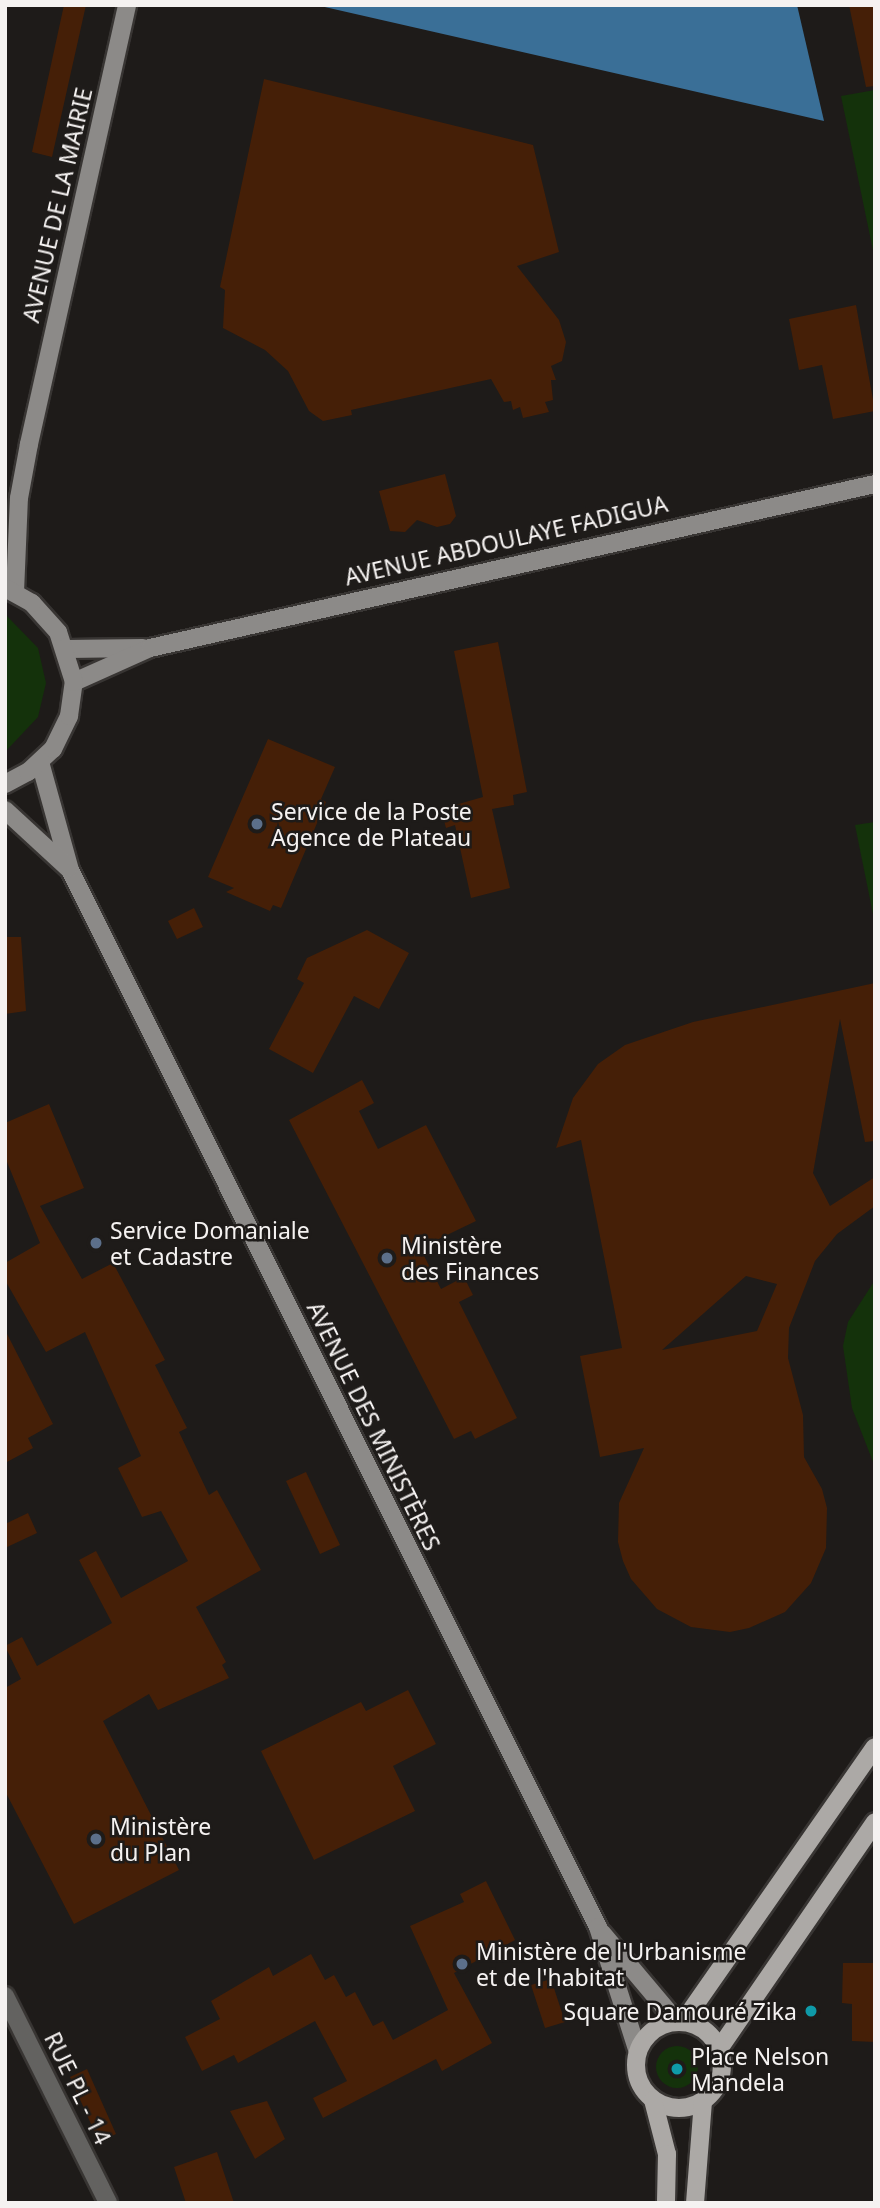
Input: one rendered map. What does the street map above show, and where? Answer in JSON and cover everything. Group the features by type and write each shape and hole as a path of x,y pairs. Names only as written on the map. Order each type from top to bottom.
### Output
{"main road":[{"path":"680,2022 875,1747"},
{"path":"719,2049 875,1822"},
{"path":"666,2203 667,2154 653,2100 638,2078 638,2052 653,2031 680,2022 705,2030 719,2049 722,2073 703,2102 695,2203"},
{"path":"653,2100 672,2108 703,2102"}],"street":[{"name":"AVENUE DE LA MAIRIE","path":"10,590 19,498 127,5"},
{"name":"AVENUE ABDOULAYE FADIGUA","path":"74,682 150,648 875,484"},
{"name":"AVENUE DE LA MAIRIE","path":"5,518 19,498"},
{"path":"5,784 40,762 62,733 74,682 67,649 46,616 10,590"},
{"name":"AVENUE ABDOULAYE FADIGUA","path":"67,649 150,648"},
{"name":"AVENUE DES MINISTÈRES","path":"40,762 70,870 598,1927 638,2052"},
{"name":"AVENUE DES MINISTÈRES","path":"5,810 70,870"},
{"name":"AVENUE DES MINISTÈRES","path":"598,1927 680,2022"},
{"name":"RUE PL - 14","path":"5,1996 108,2203"}],"green space":[{"path":"875,90 875,260 841,96"},
{"path":"5,614 38,648 46,683 38,717 5,752"},
{"path":"875,822 875,924 855,825"},
{"path":"875,1280 875,1467 852,1408 843,1346 848,1322"},
{"name":"Place Nelson Mandela","path":"677,2046 692,2052 698,2067 692,2082 677,2088 662,2082 656,2067 662,2052"}],"water":[{"path":"316,5 797,5 824,121"}],"building":[{"path":"64,5 86,5 52,157 32,152"},
{"path":"849,5 875,5 875,86 866,87"},
{"path":"264,79 533,145 559,252 517,266 559,320 566,342 562,361 551,366 556,380 551,380 553,400 545,402 549,412 523,418 520,407 513,410 511,401 504,402 491,379 351,410 352,415 323,421 309,411 288,371 265,350 223,328 225,290 220,287"},
{"path":"856,305 875,411 833,419 822,365 799,370 789,319"},
{"path":"445,474 456,516 450,524 437,527 417,520 405,532 390,531 379,491"},
{"path":"498,642 527,792 513,795 514,805 492,809 510,888 471,898 455,825 446,828 441,809 483,797 454,651"},
{"path":"268,739 335,767 321,799 326,802 281,908 273,905 270,911 226,892 234,888 208,877"},
{"path":"194,908 203,927 177,939 168,921"},
{"path":"367,930 409,953 379,1009 354,996 313,1073 269,1049 304,983 297,979 307,958"},
{"path":"5,937 21,937 26,1011 5,1014"},
{"path":"875,983 875,1141 865,1142 840,1019 813,1173 830,1206 875,1177 875,1206 837,1234 815,1261 789,1328 788,1358 803,1415 804,1457 822,1489 827,1508 826,1548 811,1583 785,1612 749,1628 730,1632 691,1627 657,1609 631,1579 623,1561 618,1542 619,1503 644,1448 600,1457 580,1356 622,1348 581,1140 556,1148 573,1098 598,1064 625,1045 693,1022","holes":["746,1276 777,1284 757,1331 662,1350"]},
{"path":"362,1080 374,1103 359,1111 378,1149 426,1125 476,1221 420,1248 441,1289 464,1277 473,1295 459,1302 517,1418 475,1439 471,1431 454,1439 289,1120"},
{"path":"49,1104 84,1188 40,1206 82,1279 113,1263 165,1360 155,1365 187,1428 179,1432 209,1495 217,1490 261,1570 196,1607 226,1662 222,1665 229,1678 158,1710 149,1694 103,1721 179,1870 74,1924 5,1791 5,1688 21,1679 5,1646 22,1637 37,1666 112,1623 79,1560 96,1551 121,1598 188,1561 161,1511 142,1517 118,1468 141,1456 85,1332 46,1352 5,1280 5,1263 40,1243 5,1157 5,1123"},
{"path":"5,1330 53,1424 28,1438 33,1448 5,1463"},
{"path":"306,1472 340,1545 320,1554 286,1481"},
{"path":"28,1513 37,1533 5,1548 5,1524"},
{"path":"408,1690 436,1744 393,1766 415,1811 314,1860 261,1751 361,1702 366,1711"},
{"path":"486,1881 515,1940 454,1973 492,2043 442,2071 436,2059 323,2118 313,2098 347,2081 315,2021 238,2063 234,2055 202,2071 185,2037 220,2019 211,2001 269,1967 273,1976 311,1954 325,1980 334,1975 346,1997 355,1992 373,2026 383,2021 393,2040 448,2010 410,1926 464,1902 460,1894"},
{"path":"843,1963 875,1963 875,2042 852,2041 852,2004 842,2003"},
{"path":"551,1979 565,2022 545,2028 531,1985"},
{"path":"87,2069 116,2134 99,2142 70,2077"},
{"path":"267,2101 285,2139 255,2159 230,2111"},
{"path":"217,2152 234,2203 186,2203 174,2167"}],"place":[{"name":"Service de la Poste Agence de Plateau","path":"257,824"},
{"name":"Service Domaniale et Cadastre","path":"96,1243"},
{"name":"Ministère des Finances","path":"387,1258"},
{"name":"Ministère du Plan","path":"96,1839"},
{"name":"Ministère de l'Urbanisme et de l'habitat","path":"462,1964"},
{"name":"Square Damouré Zika","path":"811,2011"},
{"name":"Place Nelson Mandela","path":"677,2069"}]}
